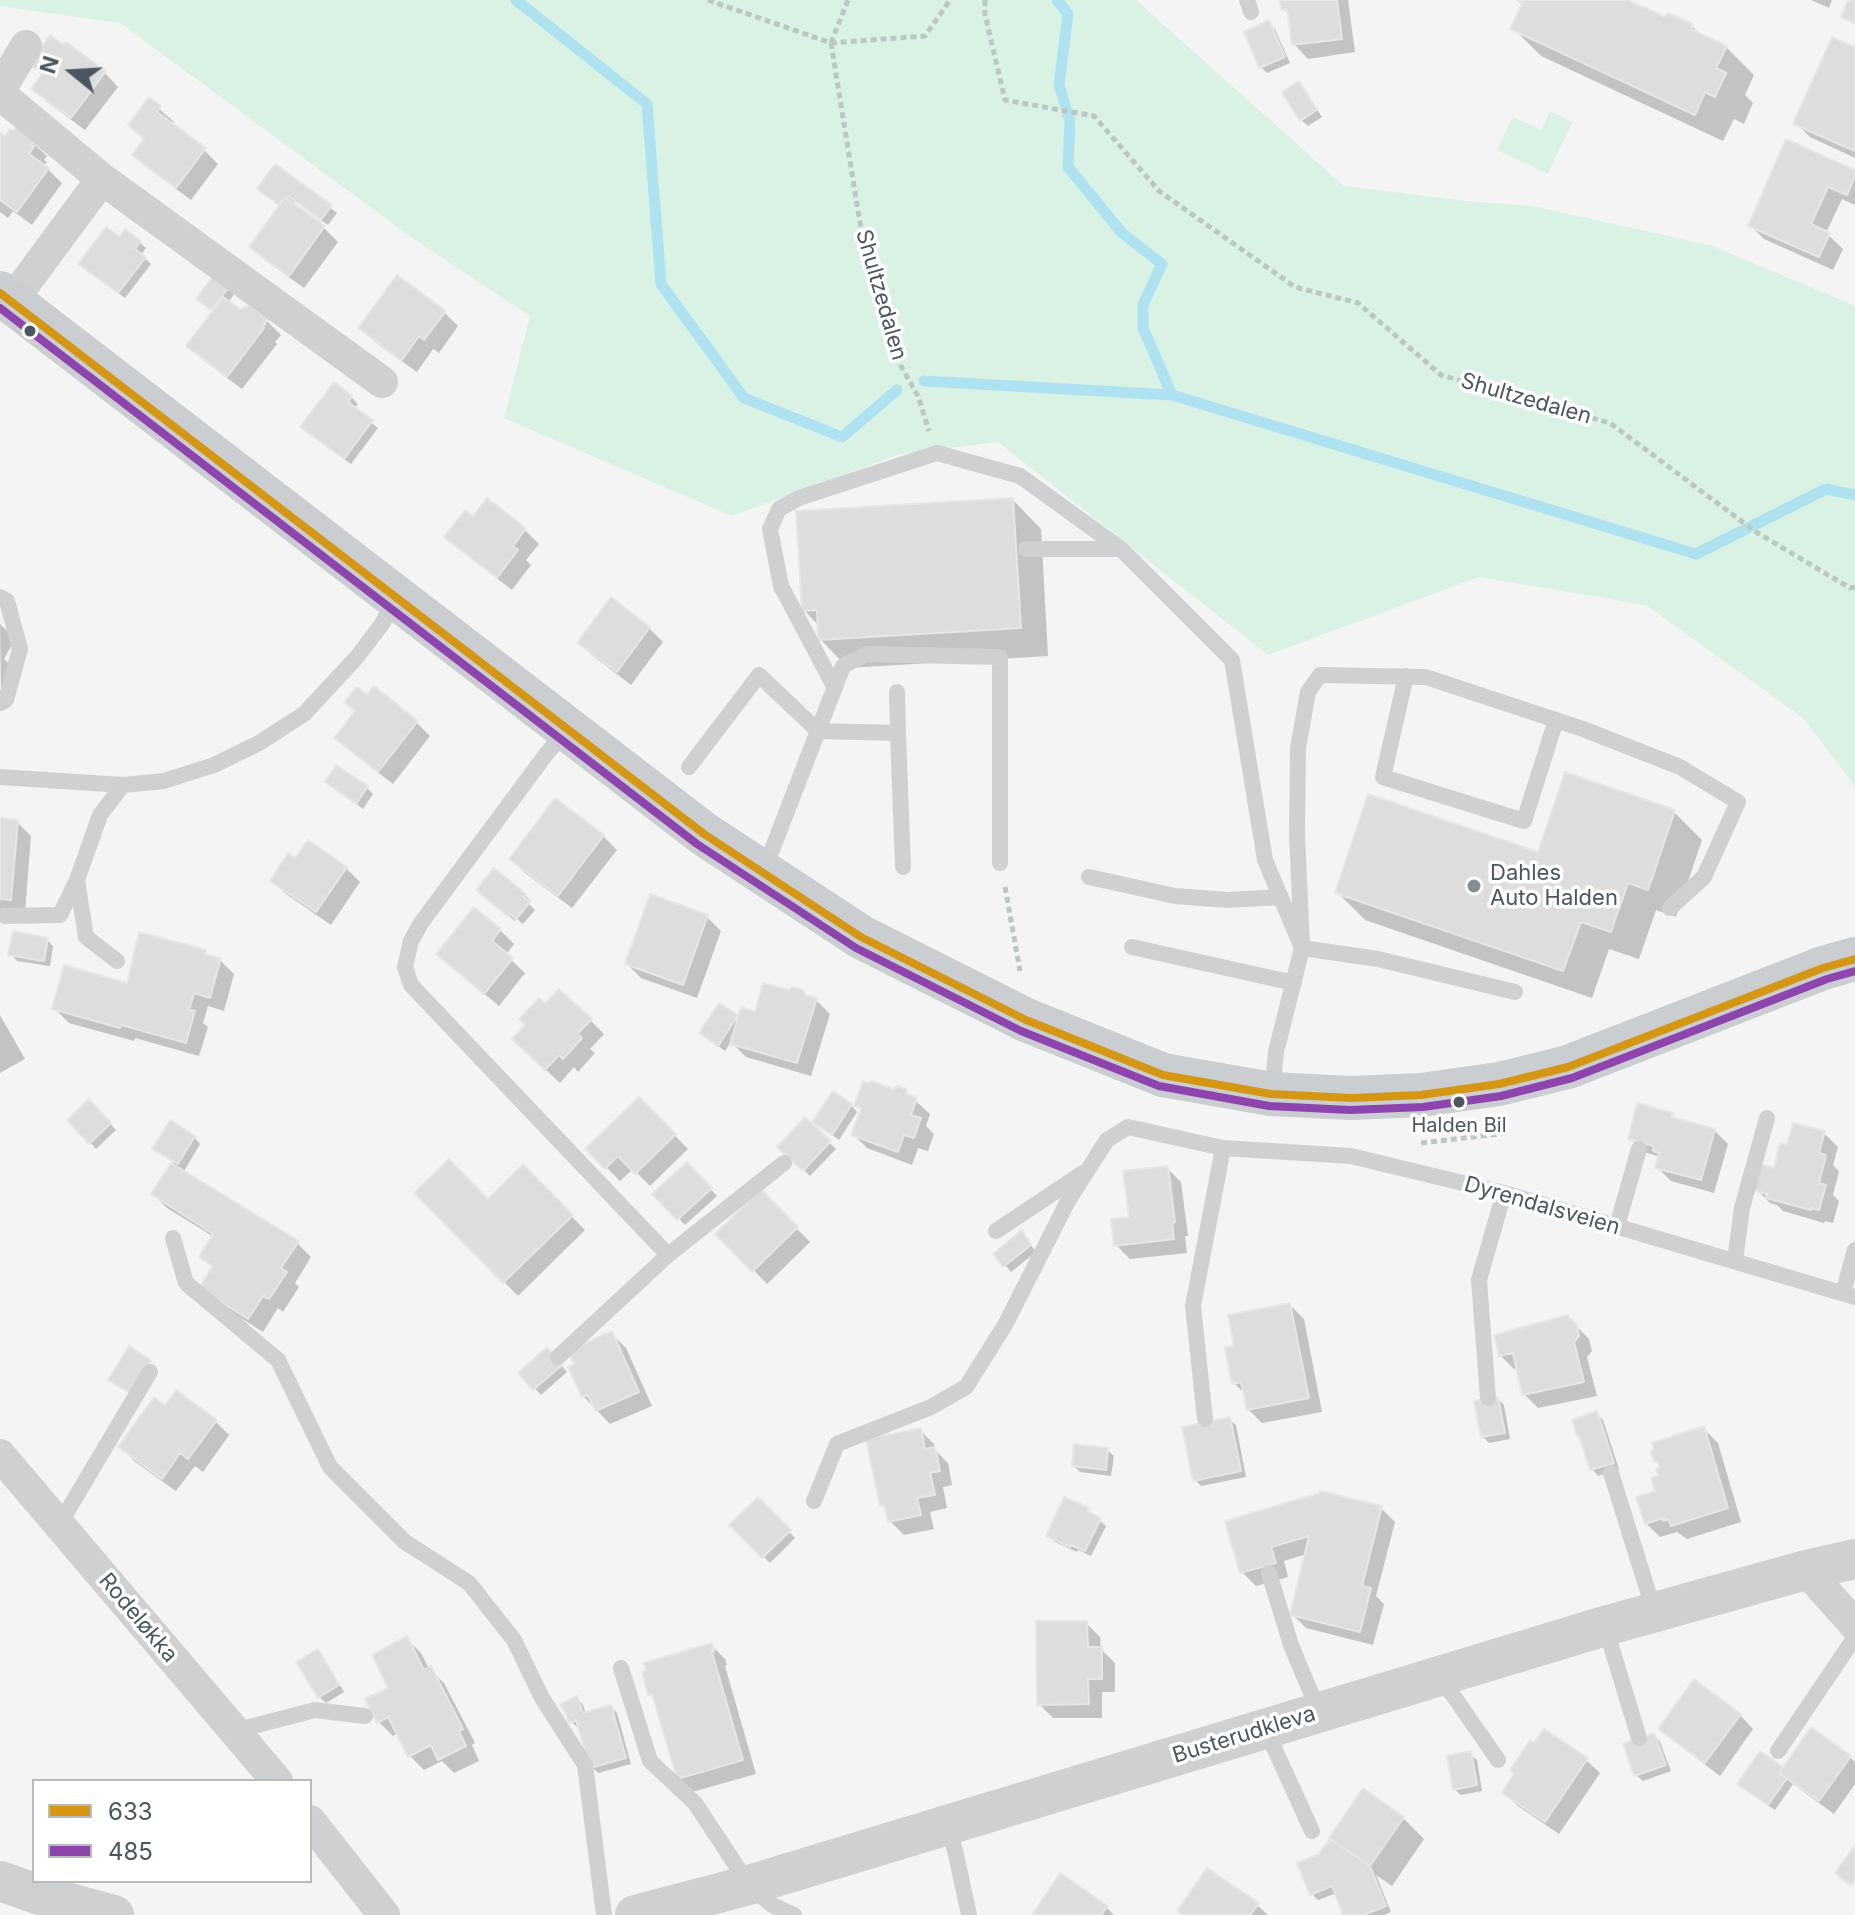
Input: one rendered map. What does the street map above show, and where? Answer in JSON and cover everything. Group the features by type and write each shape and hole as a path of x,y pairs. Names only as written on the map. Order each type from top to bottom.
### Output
{"main road":[{"path":"6,298 704,834 861,937 1026,1020 1163,1075 1271,1094 1351,1098 1421,1095 1513,1080 1568,1067 1823,968 1855,959"}],"street":[{"path":"26,46 0,92 102,179 382,382"},
{"path":"6,298 102,179"},
{"name":"Rodeløkka","path":"0,1455 275,1779"},
{"name":"Busterudkleva","path":"635,1915 749,1885 1605,1626 1855,1559"},
{"path":"1806,1570 1853,1623"},
{"path":"312,1824 384,1915"},
{"path":"0,1881 114,1915"}],"lane":[{"path":"835,688 781,586 770,529 779,509 799,498 937,453 1020,476 1121,549 1232,660 1265,860 1302,948"},
{"path":"1026,549 1121,549"},
{"path":"0,597 7,601 20,649 6,700 0,703"},
{"path":"0,777 123,785 164,781 214,765 259,743 304,714 357,657 382,624 396,598"},
{"path":"759,870 772,850 843,666 866,654 1000,657 1000,863"},
{"path":"689,767 759,675 818,731 898,733"},
{"path":"1271,1094 1276,1052 1302,948 1297,833 1298,748 1308,692 1320,675 1426,677 1556,720 1680,767 1738,802 1704,877 1670,908"},
{"path":"1406,676 1383,777 1524,821 1556,720"},
{"path":"897,692 903,867"},
{"path":"568,729 421,923 411,941 405,967 411,985 668,1255"},
{"path":"5,916 60,915 77,880 100,815 123,785"},
{"path":"1089,877 1175,896 1228,900 1281,897"},
{"path":"77,880 86,937 117,961"},
{"path":"1132,947 1294,983"},
{"path":"1302,948 1378,959 1515,992"},
{"path":"1735,1261 1742,1208 1767,1118"},
{"name":"Dyrendalsveien","path":"814,1501 837,1444 931,1407 966,1387 1005,1325 1068,1201 1107,1140 1128,1127 1223,1148 1351,1156 1504,1193 1849,1295"},
{"path":"1205,1419 1193,1306 1223,1148"},
{"path":"1617,1226 1639,1149"},
{"path":"558,1357 668,1255 784,1163"},
{"path":"996,1231 1088,1170"},
{"path":"1488,1398 1479,1280 1504,1193"},
{"path":"173,1238 186,1283 278,1360 330,1467 405,1542 469,1583 514,1640 542,1698 585,1765 604,1915"},
{"path":"1849,1295 1855,1250"},
{"path":"59,1525 150,1372"},
{"path":"1611,1473 1654,1612"},
{"path":"1269,1573 1291,1645 1319,1712"},
{"path":"1778,1751 1853,1623"},
{"path":"1605,1626 1639,1738"},
{"path":"621,1668 650,1761 695,1803 749,1885 772,1905 794,1915"},
{"path":"1438,1677 1498,1760"},
{"path":"234,1731 315,1710 365,1716"},
{"path":"1265,1728 1312,1831"},
{"path":"947,1825 969,1915"}],"path":[{"path":"708,0 831,43 925,36 950,0"},
{"path":"831,43 848,0"},
{"name":"Shultzedalen","path":"985,0 985,14 1005,100 1094,116 1159,191 1295,287 1358,303 1441,375 1610,423 1756,532 1850,588 1855,587"},
{"name":"Shultzedalen","path":"831,43 865,254 901,366 918,396 937,453"},
{"path":"1000,863 1021,976"}],"green space":[{"path":"0,0 1136,0 1344,186 1532,206 1710,245 1855,306 1855,789 1803,718 1646,605 1479,577 1268,655 998,442 900,454 732,516 504,418 530,316 415,240 120,23 0,6"},
{"path":"1550,111 1572,122 1548,174 1497,150 1513,117 1541,130"}],"building":[{"path":"1280,0 1337,0 1342,39 1292,45 1287,9 1281,10"},
{"path":"1517,0 1628,0 1665,17 1668,13 1693,24 1691,29 1727,46 1716,68 1726,73 1715,97 1705,92 1695,115 1510,29 1522,3"},
{"path":"1848,0 1855,0 1855,23 1841,17"},
{"path":"1269,20 1285,57 1259,68 1244,32"},
{"path":"50,35 63,45 66,42 106,71 71,118 31,89 42,74 29,64"},
{"path":"1832,37 1855,47 1855,151 1793,124"},
{"path":"1299,81 1317,110 1300,121 1282,92"},
{"path":"149,97 161,106 157,112 206,148 176,188 132,155 144,139 128,125"},
{"path":"16,127 35,141 29,154 49,168 17,212 0,200 0,133 5,136"},
{"path":"1786,139 1855,170 1847,195 1828,187 1811,224 1830,233 1819,257 1748,226"},
{"path":"275,164 332,205 321,220 288,196 279,205 257,189"},
{"path":"285,197 325,226 289,276 249,247"},
{"path":"106,227 120,237 125,229 141,241 135,249 146,257 118,293 78,264"},
{"path":"214,275 229,287 211,310 196,299"},
{"path":"397,275 446,311 424,340 419,336 402,360 358,328"},
{"path":"223,297 240,309 250,306 268,319 227,377 186,346"},
{"path":"334,382 352,396 348,402 373,420 344,459 300,427"},
{"path":"487,498 526,528 513,546 518,550 497,578 444,537 465,510 473,516"},
{"path":"1013,498 1021,628 818,640 817,610 802,611 796,511"},
{"path":"611,597 650,627 617,672 577,643"},
{"path":"374,686 418,721 378,772 334,738 355,711 344,702 357,687 367,695"},
{"path":"336,765 368,786 356,804 325,782"},
{"path":"1565,772 1675,810 1648,890 1628,883 1611,932 1581,922 1563,971 1335,893 1368,794 1538,852"},
{"path":"555,798 604,835 558,896 509,859"},
{"path":"0,818 18,820 11,900 0,899"},
{"path":"308,840 347,867 316,912 270,881 288,853 295,858"},
{"path":"494,868 526,894 524,897 530,902 516,919 510,914 507,916 476,890"},
{"path":"650,894 708,915 683,985 625,964"},
{"path":"474,907 501,929 492,941 513,958 484,994 436,954"},
{"path":"13,931 48,938 44,961 8,955"},
{"path":"139,932 206,950 205,954 221,958 210,998 194,993 189,1010 195,1011 186,1043 52,1009 64,965 127,983"},
{"path":"763,983 789,990 792,987 803,990 805,995 817,998 797,1063 730,1044 741,1007 755,1012"},
{"path":"559,989 592,1019 578,1033 582,1038 563,1059 559,1055 545,1070 512,1039 525,1025 519,1019 539,998 545,1003"},
{"path":"719,1003 738,1015 718,1046 699,1033"},
{"path":"863,1081 894,1089 898,1086 917,1098 911,1115 921,1118 914,1138 904,1135 898,1152 851,1135 861,1108 854,1106"},
{"path":"833,1091 852,1104 832,1135 812,1122"},
{"path":"639,1097 676,1134 635,1174 618,1156 605,1169 585,1149"},
{"path":"89,1099 111,1123 89,1144 67,1120"},
{"path":"1637,1103 1715,1129 1701,1180 1655,1168 1659,1153 1653,1151 1654,1146 1628,1139"},
{"path":"805,1117 831,1141 803,1171 777,1147"},
{"path":"170,1120 195,1136 178,1164 152,1149"},
{"path":"1793,1123 1825,1131 1819,1153 1826,1155 1819,1183 1826,1185 1819,1210 1766,1198 1767,1194 1753,1190 1760,1164 1774,1168 1780,1143 1787,1145"},
{"path":"449,1159 488,1199 523,1164 573,1215 503,1283 414,1193"},
{"path":"687,1162 712,1188 677,1220 652,1194"},
{"path":"171,1163 299,1241 281,1268 287,1272 269,1299 263,1296 248,1319 199,1288 213,1266 199,1257 213,1234 151,1194"},
{"path":"1168,1166 1174,1239 1114,1246 1111,1219 1129,1217 1123,1171"},
{"path":"761,1189 798,1227 752,1272 715,1234"},
{"path":"1022,1230 1031,1245 1003,1267 993,1254"},
{"path":"1290,1303 1309,1398 1247,1410 1241,1382 1232,1384 1225,1347 1234,1346 1228,1315"},
{"path":"1568,1315 1576,1323 1579,1336 1574,1342 1584,1382 1522,1395 1513,1353 1499,1356 1494,1335"},
{"path":"612,1331 639,1392 595,1411 588,1395 582,1397 568,1367 574,1364 568,1351"},
{"path":"129,1346 151,1360 130,1393 108,1380"},
{"path":"547,1347 562,1365 533,1390 518,1373"},
{"path":"176,1390 217,1420 188,1459 180,1453 162,1479 118,1447 154,1397 165,1405"},
{"path":"1498,1397 1505,1433 1481,1437 1474,1401"},
{"path":"1597,1411 1614,1463 1590,1470 1572,1420"},
{"path":"1230,1417 1241,1471 1193,1481 1182,1427"},
{"path":"1704,1426 1728,1508 1671,1526 1668,1519 1663,1521 1663,1518 1645,1524 1636,1497 1655,1491 1651,1478 1658,1476 1656,1469 1660,1468 1657,1461 1654,1462 1652,1443"},
{"path":"921,1428 925,1449 935,1447 940,1471 930,1473 935,1495 917,1498 921,1515 888,1522 884,1505 880,1506 866,1439"},
{"path":"1074,1444 1108,1448 1106,1470 1072,1466"},
{"path":"1320,1491 1382,1506 1362,1586 1371,1588 1360,1632 1290,1615 1309,1536 1271,1547 1276,1563 1240,1573 1225,1521"},
{"path":"758,1497 791,1530 762,1558 729,1525"},
{"path":"1064,1497 1089,1508 1087,1511 1101,1518 1085,1551 1046,1536"},
{"path":"1036,1621 1087,1621 1088,1647 1102,1647 1102,1679 1088,1679 1089,1704 1037,1705"},
{"path":"407,1636 424,1670 431,1666 463,1729 459,1731 466,1746 438,1760 431,1745 408,1757 388,1717 377,1723 365,1699 388,1688 372,1655"},
{"path":"712,1643 743,1760 677,1779 652,1694 648,1695 642,1672 646,1671 644,1663"},
{"path":"318,1649 339,1685 318,1698 296,1662"},
{"path":"1694,1679 1741,1714 1705,1763 1658,1729"},
{"path":"577,1696 583,1713 611,1705 626,1758 590,1768 576,1720 570,1723 560,1704"},
{"path":"1811,1727 1851,1756 1819,1801 1779,1773"},
{"path":"1544,1729 1588,1758 1545,1822 1502,1793 1514,1773 1510,1770 1530,1740 1534,1743"},
{"path":"1654,1733 1666,1765 1634,1776 1623,1744"},
{"path":"1471,1751 1477,1785 1453,1790 1447,1756"},
{"path":"1760,1751 1783,1767 1779,1773 1787,1778 1768,1805 1737,1784"},
{"path":"1363,1788 1404,1817 1370,1866 1329,1838"},
{"path":"1330,1839 1370,1866 1386,1906 1363,1915 1343,1915 1332,1886 1310,1895 1297,1863 1319,1854"},
{"path":"1855,1845 1855,1880 1851,1886 1835,1873"},
{"path":"1207,1868 1259,1903 1250,1915 1183,1915 1177,1911"},
{"path":"1060,1873 1108,1906 1101,1915 1032,1915"}],"waterway":[{"path":"516,0 647,104 661,284 744,398 842,437 897,390"},
{"path":"1057,0 1068,14 1059,85 1070,121 1068,167 1122,233 1162,264 1143,305 1143,328 1172,395"},
{"path":"924,381 1172,395 1696,554 1826,489 1855,495"}],"transit line":[{"name":"633","path":"0,293 704,834 861,937 1026,1020 1163,1075 1271,1094 1351,1098 1421,1095 1499,1084 1568,1067 1823,968 1855,959"},
{"name":"485","path":"0,308 697,844 856,948 1021,1031 1159,1086 1269,1106 1350,1110 1423,1107 1501,1096 1572,1078 1827,979 1855,971"}],"place":[{"name":"Dahles Auto Halden","path":"1474,886"},
{"name":"Halden Bil","path":"1459,1102"}]}
